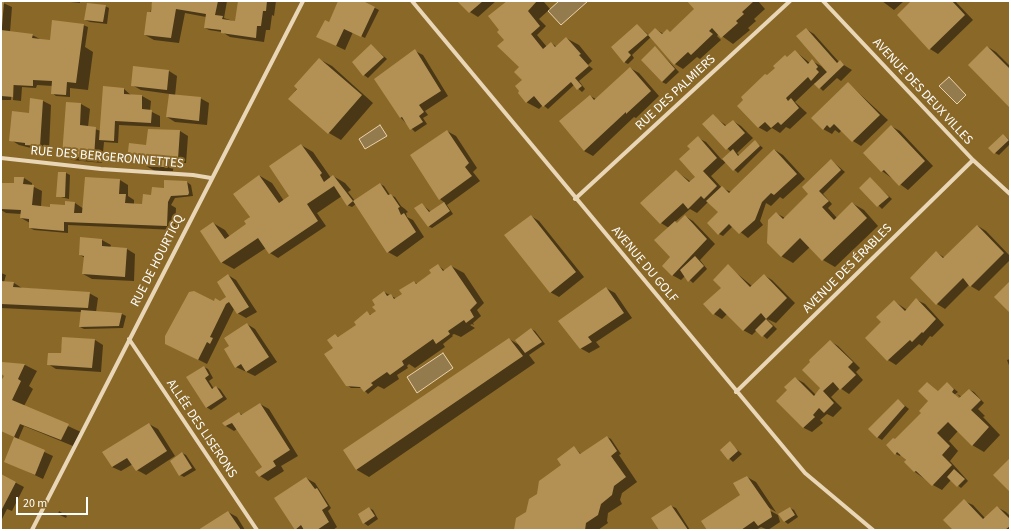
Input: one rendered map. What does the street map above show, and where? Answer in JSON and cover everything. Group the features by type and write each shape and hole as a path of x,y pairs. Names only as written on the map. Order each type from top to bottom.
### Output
{"street":[{"name":"RUE DE HOURTICQ","path":"32,530 303,1"},
{"name":"AVENUE DU GOLF","path":"412,1 805,473 873,530"},
{"name":"RUE DES PALMIERS","path":"576,199 790,1"},
{"name":"AVENUE DES DEUX VILLES","path":"823,1 973,160 1010,194"},
{"name":"RUE DES BERGERONNETTES","path":"1,158 101,169 193,175 211,178"},
{"name":"AVENUE DES ÉRABLES","path":"736,392 973,160"},
{"name":"ALLÉE DES LISERONS","path":"129,339 257,530"}],"shaded area":[{"path":"559,1 588,1 561,25 548,11"},
{"path":"949,77 966,95 957,104 939,86"},
{"path":"380,125 387,136 365,149 359,139"},
{"path":"443,353 453,368 417,393 407,377"}],"building":[{"path":"1,1 4,1 2,27 1,27"},
{"path":"152,1 218,1 215,15 223,16 222,19 235,21 238,1 267,1 266,11 263,11 261,26 257,26 256,38 221,33 221,30 204,28 206,14 176,9 171,38 144,35 147,12 151,12"},
{"path":"338,1 363,1 375,7 361,37 344,29 336,46 316,37 325,20 329,22"},
{"path":"457,1 483,1 469,13"},
{"path":"507,1 537,1 528,11 540,26 531,34 543,49 551,42 555,47 566,37 589,66 575,78 582,86 577,90 571,82 543,107 534,96 526,103 518,93 519,91 515,86 522,80 514,72 519,67 497,46 504,40 497,32 499,30 488,16"},
{"path":"687,1 754,1 742,12 744,14 736,21 738,23 721,38 712,28 709,31 713,34 691,55 688,52 674,65 648,35 655,28 662,34 667,29 670,32 694,9"},
{"path":"911,1 952,1 965,15 929,50 897,15"},
{"path":"87,3 106,5 103,22 84,20"},
{"path":"52,20 84,24 76,83 67,82 66,95 51,94 52,81 33,80 33,86 13,85 13,97 1,96 1,30 33,34 32,38 50,40"},
{"path":"637,24 648,35 628,52 631,55 624,63 611,47"},
{"path":"806,28 837,63 840,60 844,65 819,89 814,84 827,72 796,36"},
{"path":"371,44 384,57 363,76 352,62"},
{"path":"655,46 675,69 662,82 641,60"},
{"path":"987,46 1010,69 1010,108 968,65"},
{"path":"415,49 441,91 419,105 424,112 419,116 423,122 410,130 402,117 400,118 374,79"},
{"path":"795,50 808,64 812,59 818,67 816,69 819,72 811,81 808,77 786,98 788,101 791,98 799,108 781,125 778,122 771,128 765,122 758,128 737,106 743,100 741,97 765,74 767,75 775,68 773,66 785,55 787,57"},
{"path":"319,58 362,95 328,134 288,99 297,89 294,86"},
{"path":"133,66 169,70 167,90 131,86"},
{"path":"630,67 651,91 584,151 559,121 590,95 594,100"},
{"path":"848,82 880,115 852,142 834,124 830,128 827,125 823,130 811,118"},
{"path":"103,86 124,88 124,94 142,95 142,109 152,110 151,123 115,121 114,141 99,140"},
{"path":"169,94 201,97 199,121 166,117"},
{"path":"30,98 43,100 40,146 25,145 25,143 9,141 12,111 29,113"},
{"path":"66,102 81,103 80,125 96,127 94,158 62,156"},
{"path":"713,114 725,126 733,120 745,133 726,150 702,124"},
{"path":"891,125 925,161 899,186 884,170 881,172 863,153"},
{"path":"148,129 180,130 178,159 165,158 164,167 145,166 145,162 127,160 129,143 146,145"},
{"path":"447,130 469,163 465,167 472,176 439,200 410,155"},
{"path":"1003,134 1009,140 994,154 988,148"},
{"path":"698,136 717,158 703,171 717,186 704,199 701,196 688,209 683,203 660,224 640,203 676,170 689,182 695,177 679,159 690,149 687,146"},
{"path":"755,140 760,146 733,171 722,159 733,149 738,156"},
{"path":"301,144 322,173 320,175 324,182 333,175 353,201 347,206 334,186 307,204 318,221 269,254 258,238 221,263 200,231 213,222 225,239 246,224 244,221 250,217 233,194 259,175 279,203 289,196 269,166"},
{"path":"774,149 797,174 774,195 771,193 762,202 755,220 739,234 729,224 718,235 707,223 718,212 706,201 722,186 729,193"},
{"path":"831,159 841,170 819,191 829,201 822,207 834,220 852,202 867,218 822,261 800,238 781,257 767,243 768,220 776,212 783,219 808,194 802,187"},
{"path":"58,172 66,172 65,197 56,197"},
{"path":"14,177 24,177 23,184 34,185 32,205 50,207 50,204 65,205 65,201 75,202 74,213 82,213 85,177 120,179 119,194 126,194 125,203 142,204 143,194 151,195 152,187 164,188 164,180 187,181 189,193 188,195 171,196 168,202 167,226 64,222 64,231 29,228 29,219 20,218 21,210 1,209 2,183 14,183"},
{"path":"870,177 889,197 877,207 859,188"},
{"path":"380,183 388,195 391,194 400,207 398,208 401,215 404,213 416,232 387,253 353,201"},
{"path":"444,202 450,211 428,227 414,208 422,203 429,212"},
{"path":"531,215 576,272 550,293 504,235"},
{"path":"685,215 707,239 672,276 662,266 670,257 654,240 675,221 677,223"},
{"path":"977,225 1004,253 970,287 963,278 936,305 910,278 936,251 943,258"},
{"path":"80,237 102,239 102,246 127,248 125,277 82,274 84,256 79,255"},
{"path":"695,256 704,266 688,282 680,270"},
{"path":"438,264 443,271 451,265 477,303 470,310 474,317 466,323 464,320 448,331 450,334 436,344 433,339 402,361 404,365 390,375 387,372 371,383 373,385 364,392 360,387 346,386 324,354 333,348 327,340 335,334 338,337 356,325 354,322 367,311 370,315 376,311 372,307 375,305 372,300 384,291 387,296 391,294 394,299 402,294 399,290 414,281 416,284 431,273 429,270"},
{"path":"728,264 750,287 764,274 787,298 766,319 761,313 743,331 720,308 713,315 703,304 721,288 713,280"},
{"path":"228,274 249,307 237,314 229,302 226,304 210,337 213,338 210,344 207,342 198,360 165,344 165,336 189,292 194,291 214,301 215,298 220,301 226,297 217,282"},
{"path":"1,281 14,282 13,287 90,292 88,308 1,304"},
{"path":"1010,281 1010,313 994,297"},
{"path":"606,287 624,313 588,337 592,342 580,349 558,321"},
{"path":"916,298 936,319 923,333 922,332 912,342 910,340 887,361 865,338 881,322 876,317 894,300 905,311"},
{"path":"81,310 122,313 119,326 79,327"},
{"path":"766,319 773,326 762,337 755,330"},
{"path":"247,323 269,357 246,372 241,364 235,368 224,349 229,346 224,338"},
{"path":"531,328 542,342 525,353 515,340"},
{"path":"62,337 95,339 92,368 47,365 48,353 61,353"},
{"path":"509,338 523,356 356,470 343,450"},
{"path":"830,340 853,362 848,367 856,375 840,390 833,382 823,391 834,403 824,413 819,408 813,415 815,417 803,428 776,401 787,390 784,387 795,377 814,396 820,388 802,370 810,362 809,360"},
{"path":"2,362 25,364 18,379 21,381 12,400 69,424 61,440 20,424 14,437 1,431 1,381 4,376 1,374"},
{"path":"204,366 209,375 205,378 212,389 216,386 223,397 206,408 186,377"},
{"path":"927,382 938,391 947,382 954,389 952,392 959,398 969,389 981,400 971,410 989,427 972,446 948,422 937,433 950,446 942,455 952,465 932,486 904,462 906,460 897,452 895,455 886,445 893,438 895,439 921,413 919,411 928,401 918,391"},
{"path":"898,399 905,406 877,438 868,429"},
{"path":"260,403 290,450 273,461 276,466 259,477 255,472 262,467 232,423 225,426 222,423 239,412 241,415"},
{"path":"149,423 167,451 136,471 127,458 112,467 102,452"},
{"path":"607,436 617,451 611,456 626,477 614,486 612,495 601,504 598,515 586,523 585,530 514,530 516,518 526,512 529,499 537,494 539,481 561,465 557,459 574,446 580,454"},
{"path":"14,437 45,450 35,475 4,462"},
{"path":"730,441 738,451 728,460 720,450"},
{"path":"182,452 192,468 179,476 170,461"},
{"path":"1010,458 1010,492 993,475"},
{"path":"954,469 965,479 957,487 947,477"},
{"path":"1,474 16,482 1,511"},
{"path":"747,476 770,509 772,517 758,526 754,521 741,530 707,530 701,521 740,495 733,483"},
{"path":"306,477 315,489 317,488 328,506 322,510 329,522 317,530 304,530 301,525 295,530 274,498"},
{"path":"964,499 983,519 997,506 1010,519 1010,526 1005,530 953,530 943,520"},
{"path":"671,505 688,530 659,530 651,518"},
{"path":"369,507 375,516 363,524 358,514"},
{"path":"790,507 795,515 784,522 778,514"},
{"path":"228,511 241,530 198,530"}]}
